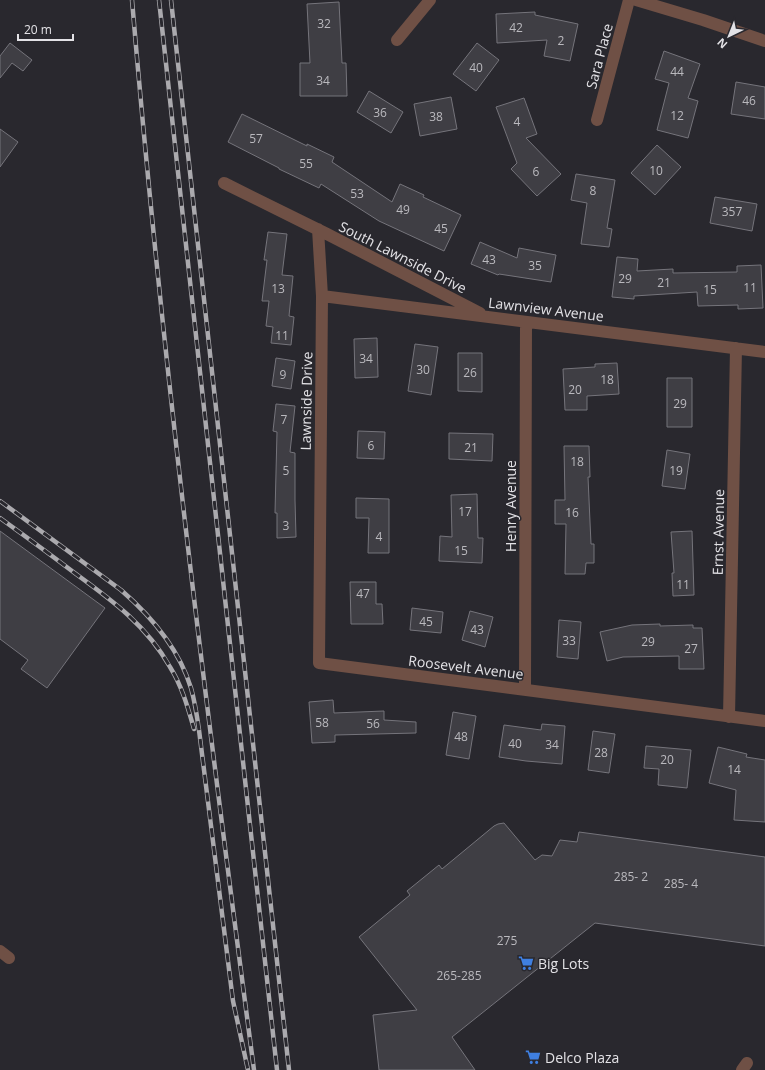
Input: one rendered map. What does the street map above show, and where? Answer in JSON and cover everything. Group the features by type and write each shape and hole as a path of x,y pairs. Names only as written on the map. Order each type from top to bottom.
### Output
{"street":[{"path":"397,40 430,0"},
{"name":"Sara Place","path":"597,120 629,0"},
{"path":"636,0 703,20 765,41"},
{"name":"South Lawnside Drive","path":"224,183 323,232 487,317"},
{"name":"Lawnside Drive","path":"320,506 323,232"},
{"name":"Lawnview Avenue","path":"322,296 765,352"},
{"name":"Henry Avenue","path":"525,690 526,322"},
{"name":"Ernst Avenue","path":"729,717 736,348"},
{"name":"Roosevelt Avenue","path":"320,506 319,663 765,721"}],"building":[{"path":"339,2 342,63 346,63 347,96 300,96 300,63 310,63 307,4"},
{"path":"535,12 535,15 578,24 570,61 544,56 547,40 497,43 496,14"},
{"path":"10,43 32,60 23,71 12,63 0,78 0,56"},
{"path":"477,43 499,60 476,91 453,74"},
{"path":"664,51 700,64 688,98 698,101 688,138 657,130 669,83 655,79"},
{"path":"736,82 765,87 765,119 731,114"},
{"path":"369,91 403,112 391,133 357,112"},
{"path":"451,97 457,129 420,136 414,104"},
{"path":"524,98 537,134 526,138 561,174 537,196 511,169 517,163 496,107"},
{"path":"242,114 307,146 307,144 334,157 332,162 392,202 400,184 461,215 444,251 379,221 321,184 319,188 228,142"},
{"path":"0,129 18,142 0,167"},
{"path":"657,145 681,167 655,195 631,173"},
{"path":"576,174 615,180 607,228 612,229 609,247 581,244 587,203 571,200"},
{"path":"715,197 757,204 752,231 710,223"},
{"path":"268,232 287,234 282,275 293,276 289,316 294,317 291,345 271,343 273,327 266,326 269,301 262,301 267,260 264,260"},
{"path":"480,242 517,258 519,248 556,255 551,282 498,275 471,264"},
{"path":"617,257 638,259 637,271 673,269 673,273 737,272 737,266 761,265 763,308 738,309 738,305 698,306 697,292 634,296 634,299 612,297"},
{"path":"377,338 378,377 355,378 354,339"},
{"path":"415,344 438,347 431,395 408,391"},
{"path":"458,353 482,353 482,392 458,391"},
{"path":"276,358 295,361 291,389 272,386"},
{"path":"617,363 619,394 587,396 587,410 565,410 563,369 595,367 595,364"},
{"path":"667,378 692,378 692,427 667,427"},
{"path":"276,404 295,406 290,452 295,453 296,537 277,538 277,513 275,513 277,432 273,431"},
{"path":"358,431 385,432 384,459 357,458"},
{"path":"449,433 493,434 492,461 449,459"},
{"path":"564,446 589,446 590,477 588,477 591,544 594,544 594,563 586,563 585,574 565,574 566,524 555,524 555,500 565,500"},
{"path":"667,450 690,454 685,489 662,486"},
{"path":"477,494 478,538 483,538 482,563 439,561 440,536 452,537 451,495"},
{"path":"356,498 389,499 389,553 368,553 369,518 356,518"},
{"path":"0,531 105,608 47,688 21,669 28,660 0,639"},
{"path":"692,531 694,595 673,596 672,573 674,573 671,532"},
{"path":"350,582 376,582 376,604 382,604 383,624 351,624"},
{"path":"412,608 443,612 441,633 410,630"},
{"path":"470,611 493,617 485,647 462,640"},
{"path":"559,620 581,622 578,659 557,657"},
{"path":"660,624 660,626 693,625 693,628 702,628 704,669 679,669 679,656 623,657 607,661 600,632 632,625"},
{"path":"333,700 334,713 384,711 384,720 416,722 416,733 335,735 335,742 312,743 309,702"},
{"path":"453,712 476,716 469,759 446,755"},
{"path":"542,724 565,726 562,764 499,757 504,725 541,730"},
{"path":"593,731 615,734 609,773 588,770"},
{"path":"646,746 691,750 687,788 658,785 659,769 644,768"},
{"path":"718,747 747,754 746,757 765,760 765,822 734,820 736,790 709,783"},
{"path":"504,823 535,860 542,855 552,856 560,840 577,842 579,832 765,857 765,946 595,923 452,1037 475,1070 379,1070 373,1015 417,1010 359,937 410,895 407,891 439,865 442,869 494,826"}],"railway":[{"path":"132,0 171,402 219,803 254,1070"},
{"path":"159,0 277,1070"},
{"path":"171,0 289,1070"},
{"path":"0,501 121,590 132,600 163,634 186,674 195,704 233,1001 248,1070"},
{"path":"0,518 116,604 140,627 161,652 174,674 184,697 194,729"}],"place":[{"name":"Big Lots","path":"526,963"},
{"name":"Delco Plaza","path":"533,1057"}]}
